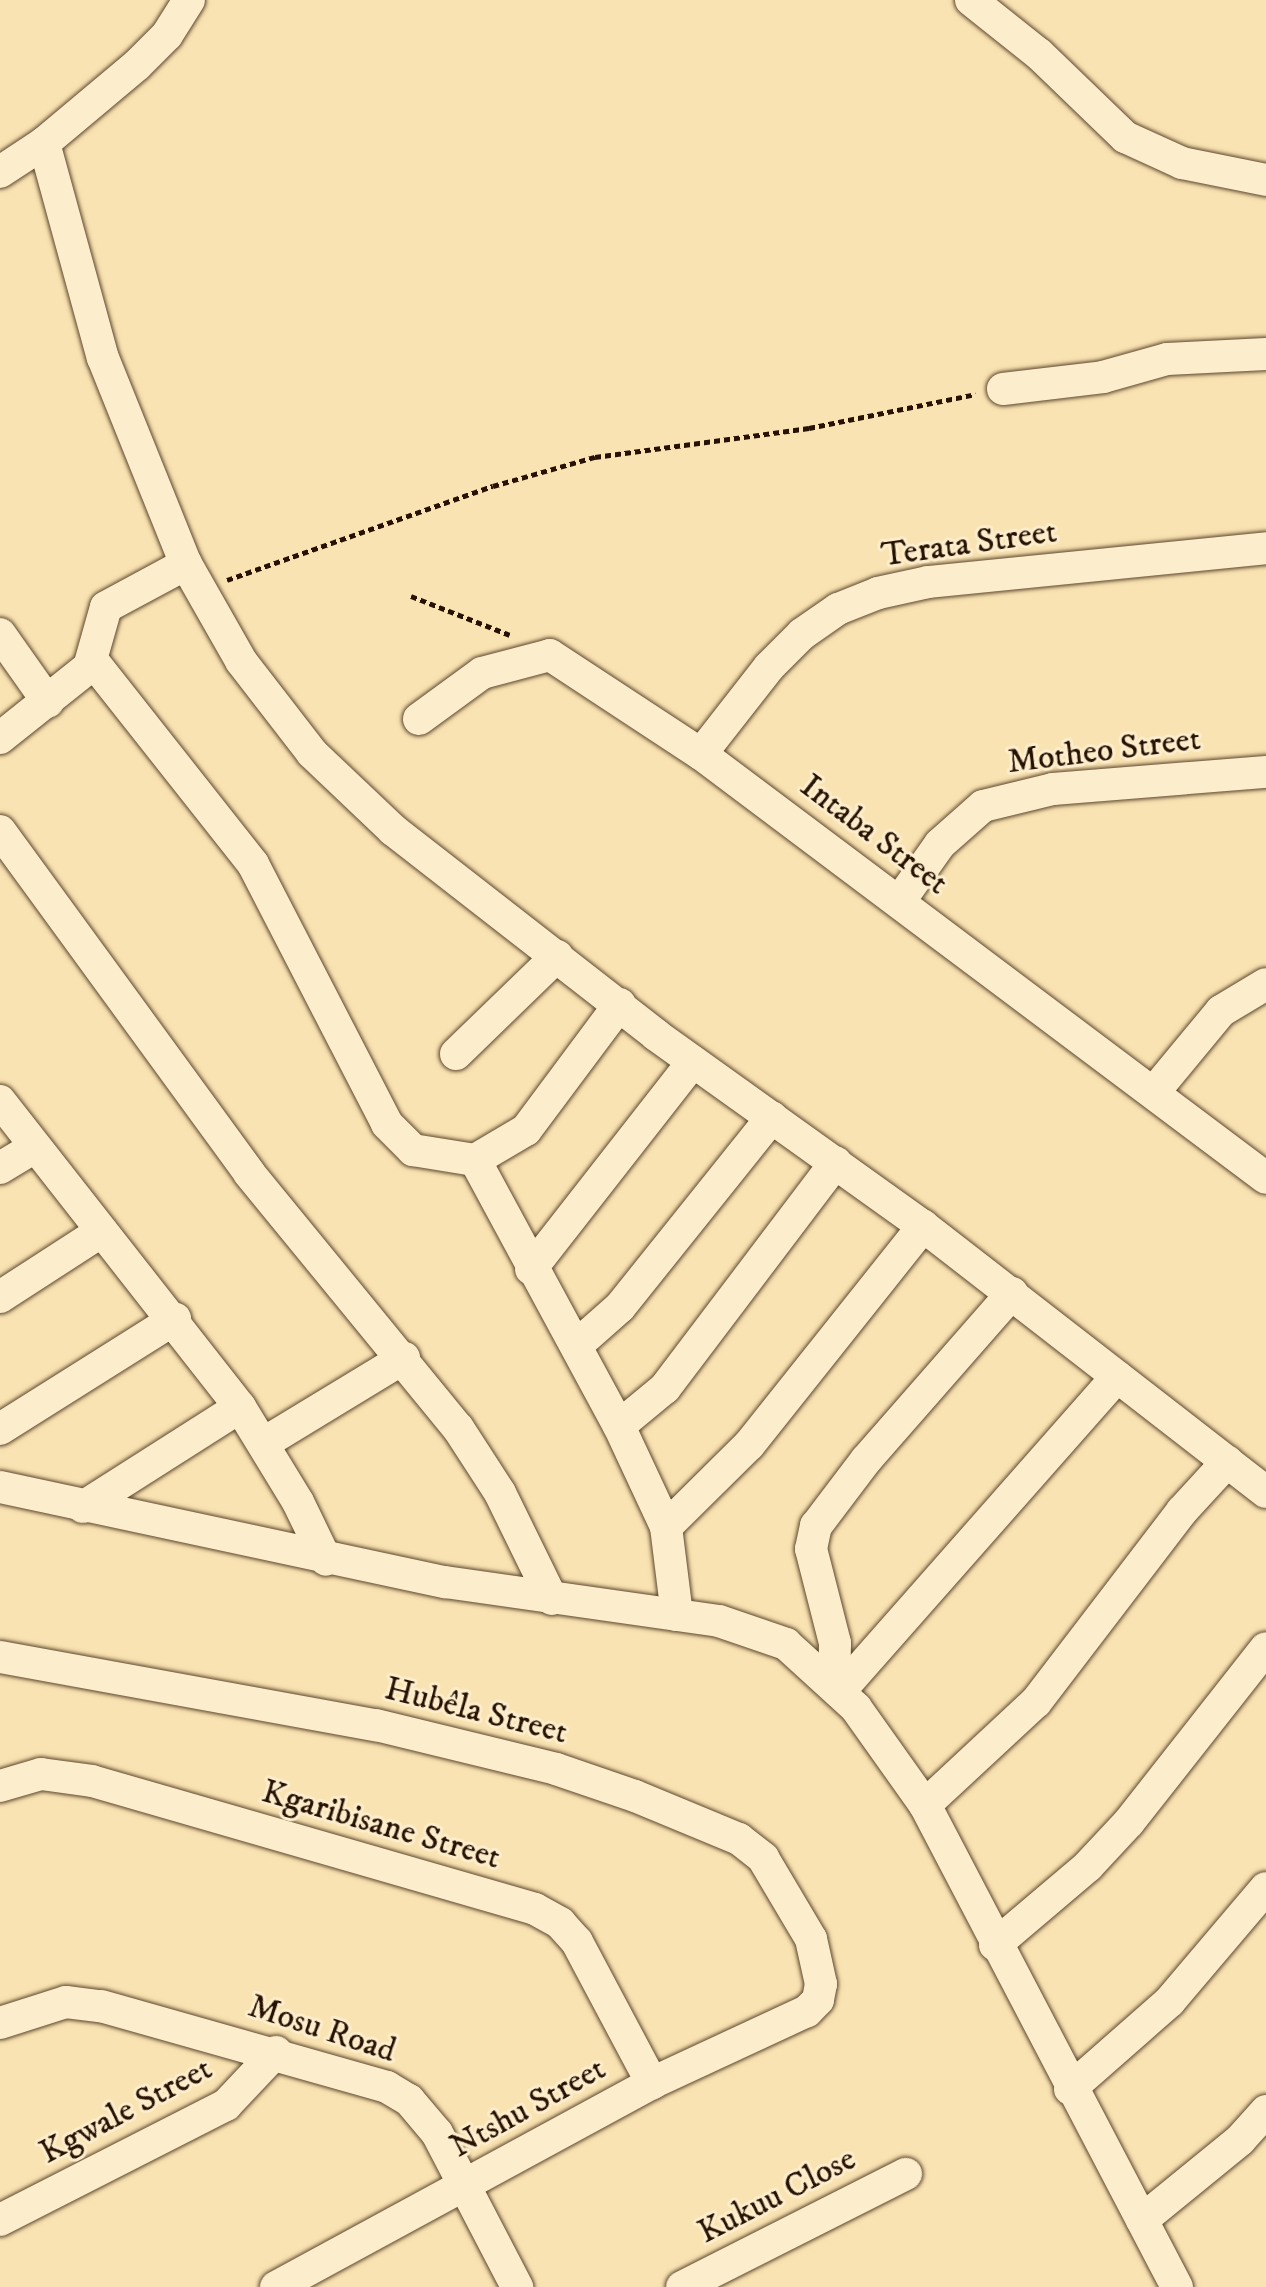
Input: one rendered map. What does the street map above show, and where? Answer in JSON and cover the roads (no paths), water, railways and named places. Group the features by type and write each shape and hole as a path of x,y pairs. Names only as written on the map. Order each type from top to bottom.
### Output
{"street":[{"path":"0,172 44,143 137,65 167,35 189,0"},
{"path":"971,0 1039,54 1125,137 1182,163 1266,180"},
{"path":"44,143 103,358 193,577 276,710 338,779 393,830 693,1062 923,1226 1266,1492"},
{"path":"1003,389 1103,377 1167,359 1266,354"},
{"name":"Terata Street","path":"701,754 769,667 802,634 838,609 878,593 928,582 1266,548"},
{"path":"0,738 80,678 92,660 106,607 193,577"},
{"path":"0,634 48,702"},
{"name":"Intaba Street","path":"419,719 482,673 550,655 701,754 1266,1178"},
{"path":"92,660 253,864 392,1131 422,1153 475,1160 526,1130 620,1004"},
{"name":"Motheo Street","path":"899,902 940,844 983,806 1053,789 1266,772"},
{"path":"0,831 249,1173 404,1358 500,1493 552,1599"},
{"path":"456,1054 557,956"},
{"path":"1154,1092 1221,1011 1266,984"},
{"path":"531,1269 693,1062"},
{"path":"0,1101 175,1319 240,1407 264,1443 326,1560"},
{"path":"577,1345 620,1307 772,1117"},
{"path":"0,1168 35,1147"},
{"path":"475,1160 531,1269 577,1345 666,1527 677,1615"},
{"path":"619,1426 665,1388 836,1162"},
{"path":"666,1527 749,1445 923,1226"},
{"path":"0,1297 102,1231"},
{"path":"837,1688 835,1643 811,1549 816,1526 866,1460 1012,1293"},
{"path":"0,1429 175,1319"},
{"path":"264,1443 404,1358"},
{"path":"837,1688 1117,1377"},
{"path":"83,1507 240,1407"},
{"path":"925,1805 1036,1702 1182,1511 1227,1462"},
{"path":"0,1487 326,1560 552,1599 719,1621 786,1644 837,1688 881,1738 925,1805 1070,2089 1177,2287"},
{"path":"995,1945 1088,1866 1129,1822 1266,1648"},
{"name":"Hubêla Street","path":"0,1657 467,1745 556,1769 690,1817 739,1839 763,1858 779,1880 811,1939 818,1962 818,2000"},
{"name":"Kgaribisane Street","path":"0,1786 41,1774 92,1781 535,1909 560,1923 577,1942 652,2083"},
{"path":"1070,2089 1170,2001 1266,1888"},
{"name":"Ntshu Street","path":"276,2287 652,2083 788,2020 818,2000"},
{"name":"Mosu Road","path":"0,2023 66,2002 101,2006 359,2077 409,2100 437,2133 517,2287"},
{"name":"Kgwale Street","path":"0,2220 226,2105 276,2052"},
{"path":"1142,2220 1240,2140 1266,2111"},
{"name":"Kukuu Close","path":"682,2287 906,2174"}]}
